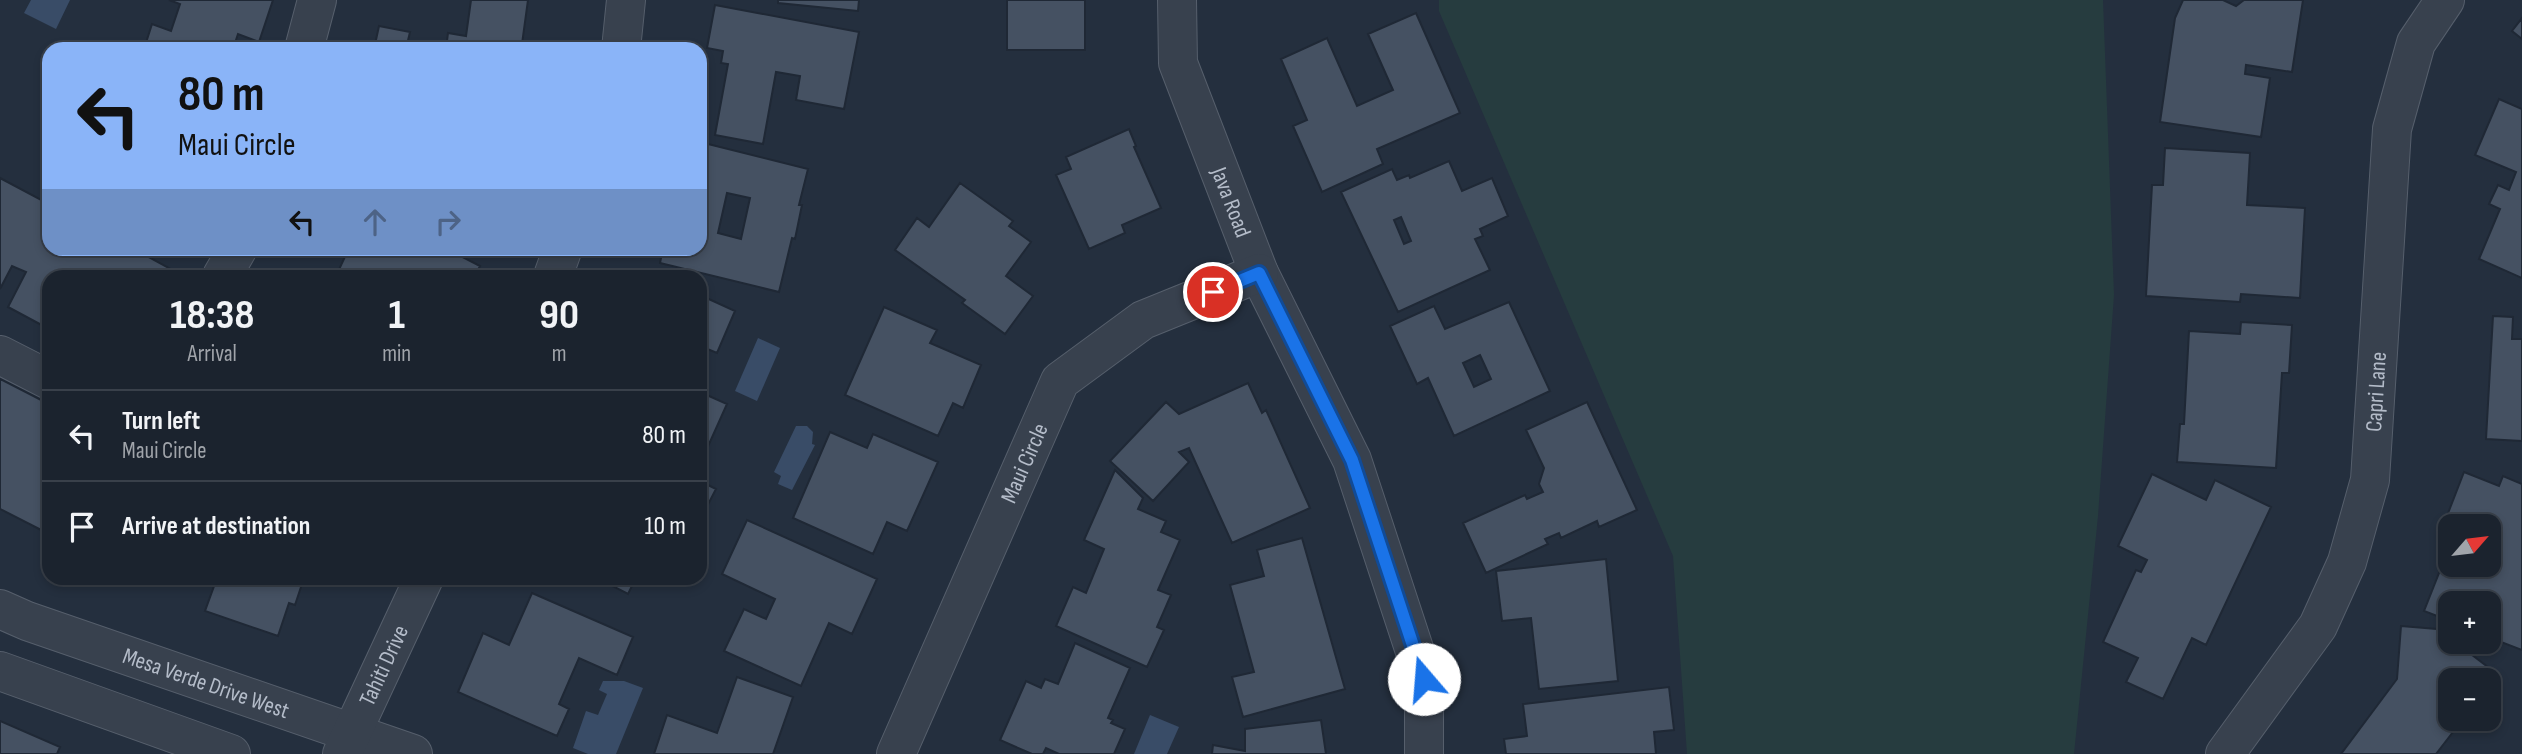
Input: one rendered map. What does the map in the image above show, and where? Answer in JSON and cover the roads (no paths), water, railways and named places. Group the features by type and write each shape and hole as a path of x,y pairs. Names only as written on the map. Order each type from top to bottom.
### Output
{"street":[{"path":"306,42 317,0"},
{"path":"622,42 626,0"},
{"name":"Java Road","path":"1177,0 1178,63 1259,273 1352,460 1424,679 1424,754"},
{"name":"Capri Lane","path":"2225,754 2318,626 2347,562 2370,480 2392,129 2416,43 2445,0"},
{"name":"Maui Circle","path":"896,754 1060,381 1143,320 1259,273"},
{"path":"0,355 42,376"},
{"name":"Tahiti Drive","path":"348,743 422,585"},
{"name":"Mesa Verde Drive West","path":"0,610 348,743 413,754"},
{"path":"0,671 230,754"}],"water":[{"path":"31,0 70,0 56,29 24,13"},
{"path":"758,338 780,348 757,401 735,391"},
{"path":"796,426 807,426 813,432 812,444 815,445 792,490 778,484 781,476 774,472"},
{"path":"603,681 624,681 643,688 616,754 588,754 573,748 586,711 598,715 607,694 599,690"},
{"path":"1150,715 1179,727 1167,754 1134,754"}]}
